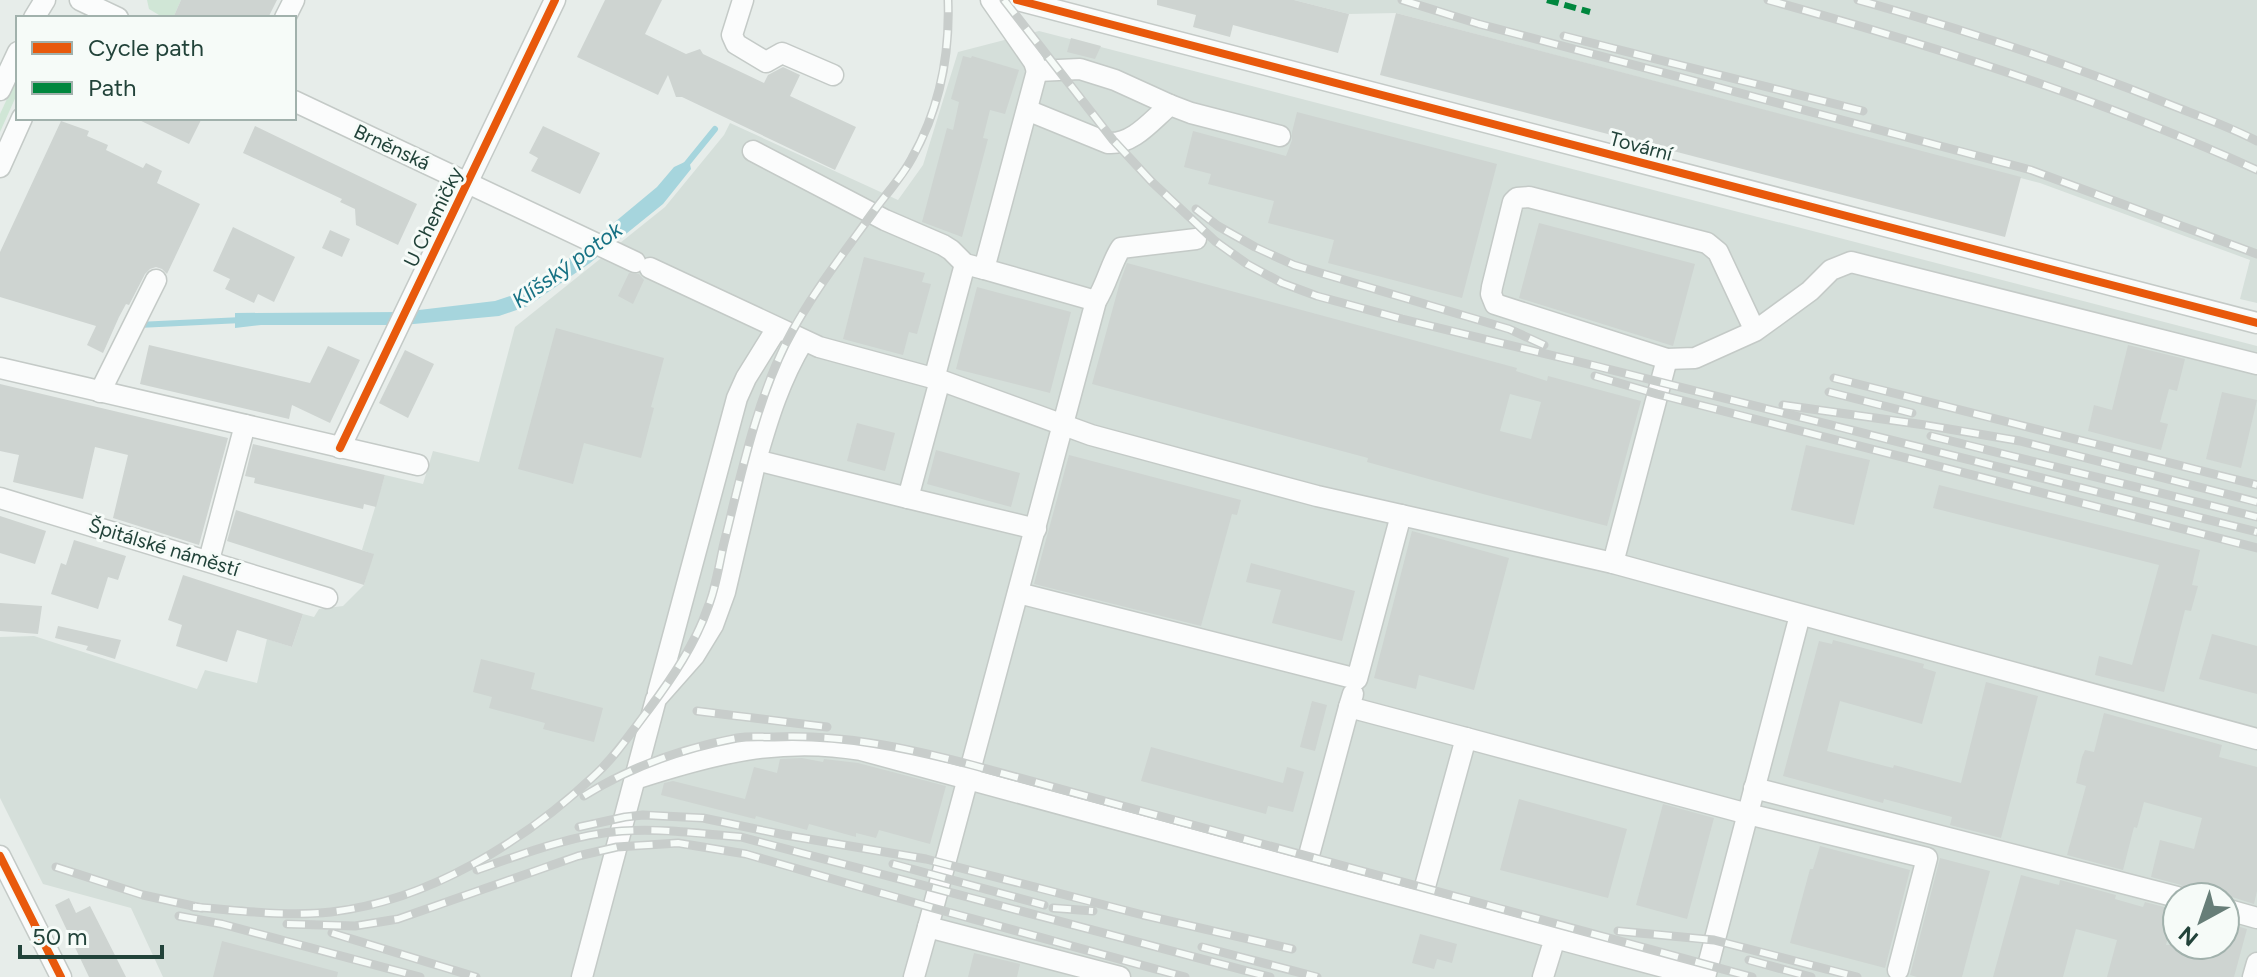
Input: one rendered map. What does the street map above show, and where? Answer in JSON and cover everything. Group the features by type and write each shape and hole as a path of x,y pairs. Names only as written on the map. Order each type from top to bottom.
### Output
{"street":[{"path":"80,0 114,16"},
{"name":"U Chemičky","path":"340,448 555,0"},
{"path":"743,0 732,35 736,44 766,62 782,53 833,75"},
{"path":"908,498 937,380 1027,110 1037,71 991,0"},
{"name":"Tovární","path":"1017,0 2257,323"},
{"path":"0,90 16,56"},
{"path":"1037,71 1080,69 1115,80 1191,113 1280,136"},
{"name":"Brněnská","path":"296,102 803,341 937,380 1091,435 1317,496 1613,563 2257,739"},
{"path":"1027,110 1117,144 1130,139 1170,105"},
{"path":"0,167 21,120"},
{"path":"753,151 872,214 943,245 975,266 1096,301"},
{"path":"1755,331 1718,252 1707,243 1529,197 1517,198 1511,208 1492,287 1495,304 1667,359 1695,358 1755,331 1810,291 1831,270 1851,262 2257,364"},
{"path":"914,977 1096,301 1121,248 1196,239"},
{"path":"100,392 156,280"},
{"path":"582,977 737,398 777,328"},
{"path":"656,699 694,656 717,617 772,403 803,341"},
{"path":"1613,563 1667,359"},
{"path":"0,368 418,465"},
{"path":"209,560 245,425"},
{"path":"756,460 1036,529"},
{"name":"Špitálské náměstí","path":"0,498 327,598"},
{"path":"1305,870 1401,515"},
{"path":"1018,593 1357,679"},
{"path":"635,779 714,755 767,746 809,744 861,750 1703,977 1800,615"},
{"path":"1349,707 1748,814 1927,858 1898,970"},
{"path":"1421,901 1466,738"},
{"path":"1754,788 2161,893"},
{"path":"0,856 61,977"},
{"path":"928,927 1120,977"},
{"path":"1543,977 1555,938"},
{"path":"2253,977 2257,963"}],"shaded area":[{"path":"1294,0 2257,0 2257,303 2240,299 2250,260 2040,183 1396,13 1349,14"},
{"path":"1039,31 2257,346 2257,977 163,977 131,908 43,884 0,798 0,637 34,636 197,689 205,670 257,683 267,639 292,647 303,614 314,617 319,609 343,606 364,585 373,554 362,550 385,475 423,484 433,451 479,462 515,327 665,207 724,135 730,123 898,200 923,165 958,52"}],"green space":[{"path":"147,0 181,0 174,16 161,16 149,9"},
{"path":"16,79 16,96 0,132 0,114"}],"water":[{"path":"689,160 691,169 663,204 590,263 528,306 499,316 403,325 261,325 235,328 235,313 402,312 495,301 522,292 580,251 657,187 674,167"}],"building":[{"path":"181,0 277,0 269,16 174,16"},
{"path":"605,0 662,0 645,34 686,54 700,49 703,54 764,83 768,75 783,67 800,75 790,96 856,127 835,170 682,97 676,97 668,75 658,95 577,57"},
{"path":"1157,0 1294,0 1349,14 1338,53 1233,25 1230,37 1193,27 1196,15 1157,5"},
{"path":"1396,13 2021,177 2005,237 1380,75"},
{"path":"1071,38 1101,46 1095,59 1067,52"},
{"path":"963,56 1019,70 1005,114 990,110 983,138 988,139 962,237 922,222 947,128 953,130 959,102 951,99"},
{"path":"1297,112 1497,164 1462,298 1328,263 1334,240 1268,223 1274,201 1208,184 1211,174 1184,167 1193,131 1286,156"},
{"path":"139,120 201,120 189,144"},
{"path":"61,121 89,131 87,136 108,145 106,150 143,168 146,163 162,171 157,183 200,204 167,274 156,267 145,274 119,317 103,353 87,345 96,326 0,297 0,252"},
{"path":"255,126 417,204 398,245 356,225 355,209 340,202 342,199 243,153"},
{"path":"543,126 600,153 580,194 531,171 538,158 529,153"},
{"path":"1539,223 1695,264 1673,346 1519,298"},
{"path":"233,227 295,257 274,302 258,294 254,303 225,289 230,279 213,271"},
{"path":"330,230 350,239 342,257 322,248"},
{"path":"864,257 925,273 922,282 931,284 917,334 909,332 903,355 843,339"},
{"path":"1127,263 1517,368 1516,371 1547,381 1548,376 1641,401 1607,526 1092,384","holes":["1510,394 1541,402 1531,439 1500,431"]},
{"path":"629,273 639,274 644,280 633,304 618,296"},
{"path":"977,287 1071,312 1050,393 956,369"},
{"path":"556,328 664,358 641,458 584,443 573,484 518,469"},
{"path":"149,345 310,383 328,346 360,360 330,423 292,405 289,419 140,384"},
{"path":"2128,345 2185,359 2177,391 2169,389 2160,422 2168,424 2161,450 2088,431 2094,405 2112,410"},
{"path":"405,350 434,364 408,418 379,403"},
{"path":"0,384 228,438 199,545 113,518 128,455 95,447 83,499 13,482 19,455 0,451"},
{"path":"2222,392 2257,400 2241,468 2206,459"},
{"path":"857,423 895,433 885,471 847,461"},
{"path":"253,444 385,475 376,507 364,504 363,509 254,483 255,478 245,476"},
{"path":"1806,445 1870,460 1854,525 1791,510"},
{"path":"936,450 1020,473 1011,507 927,484"},
{"path":"1069,455 1241,500 1237,515 1232,514 1201,626 1034,584"},
{"path":"1939,485 2200,550 2192,585 2198,586 2191,611 2185,610 2164,692 2095,675 2099,656 2132,665 2159,565 1933,508"},
{"path":"236,510 374,554 364,585 227,541"},
{"path":"0,516 46,531 35,564 0,553"},
{"path":"1412,531 1509,558 1474,690 1419,675 1416,689 1374,678"},
{"path":"74,540 126,556 118,580 108,577 98,609 51,594 61,563 66,565"},
{"path":"1251,563 1355,591 1342,641 1272,623 1281,590 1246,582"},
{"path":"183,575 303,614 292,647 237,630 227,662 176,646 182,625 168,620"},
{"path":"0,603 42,606 38,634 0,631"},
{"path":"58,626 121,640 115,659 86,650 88,646 55,638"},
{"path":"2212,634 2257,646 2257,694 2199,679"},
{"path":"1833,640 1924,664 1923,668 1936,672 1922,724 1840,701 1827,751 1961,783 1986,682 2038,696 2001,838 1950,825 1952,817 1884,799 1883,803 1783,776 1819,641 1832,644"},
{"path":"481,659 535,673 531,689 603,708 594,742 543,729 545,723 489,708 492,697 473,692"},
{"path":"1312,701 1327,705 1315,751 1300,747"},
{"path":"2104,713 2222,745 2219,757 2257,767 2257,891 2254,904 2241,900 2241,881 2166,881 2151,877 2160,840 2194,849 2202,818 2144,802 2123,870 2067,855 2086,786 2076,783 2082,757 2085,750 2094,752"},
{"path":"1151,747 1283,783 1287,767 1304,772 1293,812 1268,806 1266,814 1141,781"},
{"path":"780,759 858,763 946,786 930,844 879,830 876,838 856,833 856,837 809,824 807,830 661,795 664,783 673,781 745,799 754,767 777,773"},
{"path":"1519,799 1627,829 1608,898 1500,870"},
{"path":"1663,804 1714,818 1687,919 1636,905"},
{"path":"1820,846 1910,870 1885,968 1790,943 1810,869 1813,869"},
{"path":"1940,858 1990,871 1962,977 1917,977 1910,975"},
{"path":"2021,875 2059,885 2060,880 2116,895 2115,899 2143,907 2145,902 2161,906 2161,961 2238,961 2234,977 2107,977 2117,940 2076,929 2063,977 1993,977"},
{"path":"69,898 76,913 90,906 126,977 89,977 55,905"},
{"path":"2241,927 2247,929 2241,951"},
{"path":"1420,934 1457,944 1452,963 1437,959 1434,969 1412,963"},
{"path":"222,941 338,972 337,977 213,977"},
{"path":"974,953 1020,964 1017,977 968,977"}],"waterway":[{"name":"Klíšský potok","path":"685,166 715,129"},
{"name":"Klíšský potok","path":"138,325 242,320"}],"railway":[{"path":"193,907 314,913 367,906 403,895 473,864 538,823 603,768 617,752 675,672 703,621 757,416 786,343 816,292 904,172 921,140 936,101 945,62 948,0"},
{"path":"1004,0 1113,140 1152,182 1215,241 1247,264 1282,283 1402,319 2257,532"},
{"path":"1402,0 1479,24 2031,170 2257,254"},
{"path":"1768,0 2016,75 2137,120 2257,170"},
{"path":"1858,0 2052,60 2257,141"},
{"path":"1564,36 1863,111"},
{"path":"1196,209 1218,226 1294,265 1509,329 1544,345"},
{"path":"1595,376 2257,548"},
{"path":"1834,378 2257,485"},
{"path":"1829,392 1912,413"},
{"path":"1783,405 2020,441 2257,502"},
{"path":"1931,436 2257,517"},
{"path":"697,711 827,727"},
{"path":"584,796 658,760 737,738 824,738 874,744 972,765 1752,977"},
{"path":"579,827 643,815 703,818 926,859 1143,915 1292,949"},
{"path":"477,870 549,846 604,833 652,830 741,837 1270,977"},
{"path":"287,924 355,926 398,919 578,856 617,847 678,843 746,854 1185,977"},
{"path":"893,864 1044,905"},
{"path":"56,867 143,895 202,908"},
{"path":"1053,908 1093,911"},
{"path":"179,916 222,924 420,977"},
{"path":"1618,931 1714,940 1857,977"},
{"path":"332,933 476,977"},
{"path":"1202,947 1317,977"},
{"path":"1749,960 1811,977"}],"marked path":[{"path":"1547,0 1590,12"}],"cycle path":[{"path":"340,448 555,0"},
{"path":"1017,0 2257,323"},
{"path":"0,856 61,977"}]}
